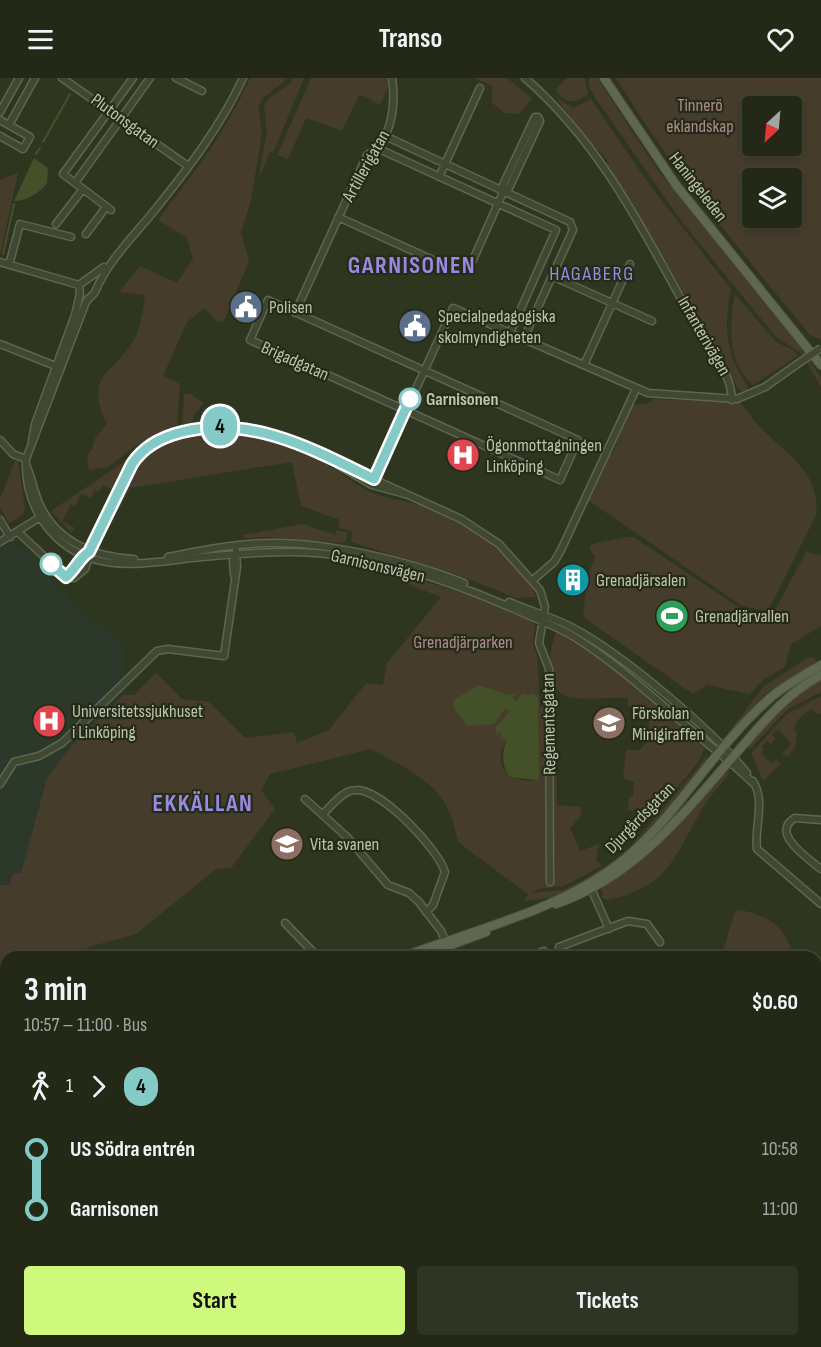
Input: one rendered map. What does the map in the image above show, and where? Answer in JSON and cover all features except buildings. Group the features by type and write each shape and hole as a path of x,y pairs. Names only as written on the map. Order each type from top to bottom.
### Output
{"main road":[{"name":"Haningeleden","path":"604,78 676,185 821,365"},
{"name":"Djurgårdsgatan","path":"590,886 636,849 769,699 821,665"},
{"name":"Djurgårdsgatan","path":"431,951 617,875 671,829 788,696 821,675"},
{"name":"Djurgårdsgatan","path":"423,951 447,944"}],"street":[{"path":"0,112 19,78"},
{"path":"9,125 35,78"},
{"name":"Plutonsgatan","path":"62,78 188,166"},
{"path":"86,234 109,209 63,174 133,78"},
{"path":"75,183 150,78"},
{"path":"176,78 202,91"},
{"path":"79,285 80,294 89,297 94,293 110,263 188,166 226,111 243,78"},
{"name":"Artillerigatan","path":"295,313 367,155 379,149 385,136 393,100 392,78"},
{"name":"Infanterivägen","path":"510,333 636,389 660,395 732,400 728,376 700,332 628,204 573,124 525,78"},
{"path":"440,177 480,88"},
{"path":"473,260 512,173 540,121 538,117 533,119 512,173"},
{"path":"0,120 30,137 23,149 0,136"},
{"path":"385,136 570,222 573,230 524,338"},
{"path":"379,149 556,230"},
{"path":"56,224 83,189"},
{"name":"Artillerigatan","path":"338,217 444,265"},
{"path":"373,482 453,308 510,333 562,217"},
{"path":"71,237 20,224 3,264 79,285 110,263"},
{"path":"584,365 630,264"},
{"path":"552,276 652,321"},
{"path":"88,279 96,286"},
{"name":"Garnisonsvägen","path":"59,368 80,294"},
{"name":"Garnisonsvägen","path":"89,297 35,424 26,459 42,516 58,538 88,555 127,563 236,554 309,552 359,559 458,585 544,619 571,627 599,645 710,735 754,784 759,802 757,849 820,899"},
{"name":"Brigadgatan","path":"268,300 423,370 578,440 560,480 250,340 268,300"},
{"path":"0,344 59,368"},
{"path":"732,400 765,387 821,348"},
{"path":"533,580 554,562 561,550 636,389"},
{"name":"Regementsgatan","path":"18,532 66,577 88,555 136,458 146,448 172,435 213,426 242,427 269,433 470,524 489,536 533,580 544,601 544,619 539,643 549,669 550,882"},
{"path":"0,440 13,454 26,459"},
{"path":"0,542 42,516"},
{"path":"0,520 10,537"},
{"name":"Garnisonsvägen","path":"88,555 147,560 235,545 297,544 386,560 461,582 544,619 575,637 623,672 705,742 722,751"},
{"path":"0,784 14,762 39,756 62,743 157,651 168,649 224,656 234,575 232,561 236,554 235,545"},
{"path":"710,735 720,739 737,735"},
{"path":"705,742 711,756 708,768"},
{"path":"323,814 347,792 361,790 375,796 412,825 445,872 433,905 426,912"},
{"path":"305,799 323,814 388,885 409,893 426,912 450,951"},
{"path":"821,820 795,818 788,824 787,834 791,844 821,869"},
{"path":"590,886 609,929"},
{"path":"559,947 628,921 647,924 660,942"},
{"path":"285,923 312,951"}],"shaded area":[{"path":"34,158 48,168 47,183 32,196 14,201"},
{"name":"Universitetssjukhuset i Linköping","path":"0,530 8,542 25,549 87,617 114,636 125,652 124,695 71,746 21,874 13,873 9,885 0,885"},
{"path":"478,685 509,695 515,693 513,697 516,702 522,694 534,694 538,698 539,778 537,780 510,777 505,767 503,754 506,740 501,736 501,732 496,733 495,728 510,711 505,709 494,724 468,726 454,709 453,700"}],"green space":[{"path":"250,78 288,78 263,98 258,108 262,132 251,200 241,232 249,261 224,321 218,322 204,308 187,322 163,376 180,384 177,427 141,442 108,467 89,470 87,456 95,438 107,424 100,407 98,394 100,383 105,374 129,348 136,336 143,310 145,295 119,292 140,266 177,283 193,259 187,238 158,220 219,135"},
{"path":"292,78 304,78 273,153 270,152 258,181 267,132 264,106 268,99 291,83"},
{"path":"311,78 387,78 388,87 381,103 378,104 362,95 358,97 342,131 306,118 288,159 277,155"},
{"path":"475,78 507,78 532,99 519,114 505,113 492,103 492,86"},
{"path":"567,78 585,78 588,94 574,101 563,98 555,90"},
{"path":"589,78 597,78 659,172 800,347 821,377 821,387 802,354 776,337 682,222 596,99 589,86"},
{"name":"Tinnerö eklandskap","path":"616,78 821,78 821,340 810,335 660,145"},
{"path":"555,97 573,108 591,99 651,187 731,289 727,315 728,340 735,363 748,387 747,390 741,391 737,387 658,247 607,165 607,159 596,149"},
{"path":"18,173 0,256 0,180"},
{"path":"735,294 776,342 793,350 798,356 753,385 738,366 734,355 731,330"},
{"path":"184,394 190,394 204,403 194,415 192,423 182,425"},
{"path":"655,399 741,403 756,423 808,476 816,500 816,515 768,611 742,606 588,500 609,454 612,455 631,405 646,404"},
{"path":"226,431 251,434 290,445 315,456 368,491 416,504 448,517 504,554 530,583 536,597 516,598 456,574 351,542 352,532 338,527 340,520 301,506 292,462 130,488 118,511 115,509 134,470 150,451 181,437"},
{"path":"127,460 129,462 108,506 105,506 113,490 103,485 99,492 95,490 91,498 81,494 75,506 71,504 62,521 75,528 71,533 51,511"},
{"path":"15,461 18,461 25,509 22,515 9,523 0,507 0,499"},
{"path":"303,524 335,535 337,530 348,533 346,541 341,543 270,537 245,538 243,535"},
{"name":"Grenadjärvallen","path":"634,537 744,611 770,620 806,552 821,555 821,626 791,644 785,667 764,679 750,694 707,685 693,694 583,617 587,579 595,556 589,549 592,544"},
{"name":"Grenadjärparken","path":"408,576 472,596 535,623 533,643 537,657 540,707 556,708 557,805 582,807 580,817 570,828 580,851 599,844 596,860 602,866 564,886 538,889 531,893 563,890 584,880 615,860 631,846 700,765 708,752 704,767 656,822 622,856 583,884 561,895 523,902 528,894 458,842 454,823 439,795 403,766 371,749 270,774 261,790 275,809 231,868 216,869 136,934 81,951 0,951 0,885 9,885 13,873 21,873 47,778 71,746 124,695 134,695 156,673 182,699 209,702 245,738 294,732 297,743 329,730 366,683 383,685 387,663 441,597 399,581","holes":["478,685 509,695 514,693 516,703 528,693 537,698 537,780 518,779 503,767 501,752 506,740 501,731 510,711 505,709 463,718 457,714 453,700"]},
{"path":"556,632 570,637 609,664 705,748 697,764 655,813 639,809 628,811 629,797 633,797 634,782 623,778 626,750 640,750 649,740 649,708 628,706 628,698 579,698 566,696 559,691 551,677 550,667"},
{"path":"809,657 814,657 817,662 765,695 729,732 763,687"},
{"path":"821,679 821,692 788,709 750,749 746,748 783,706"},
{"path":"821,696 821,714 815,713 813,709 803,715 793,730 797,732 795,747 788,757 782,754 791,744 778,729 772,735 775,738 771,744 767,741 761,747 764,750 761,754 772,764 775,760 782,763 763,781 751,753 787,714"},
{"path":"730,772 705,804 676,856 657,879 628,894 607,900 602,898 602,888 655,848 723,774"},
{"path":"739,910 749,912 767,919 781,930 792,951 723,951 735,912"}],"waterway":[{"path":"43,142 70,94"},
{"path":"36,154 40,148"},
{"path":"3,254 14,204"}],"bus line":[{"name":"4","path":"51,564 66,577 75,570 84,555 89,552 139,454 172,435 213,426 255,429 279,436 374,479 410,399"}],"place":[{"name":"Polisen","path":"246,307"},
{"name":"Specialpedagogiska skolmyndigheten","path":"415,326"},
{"name":"Garnisonen","path":"410,399"},
{"name":"Ögonmottagningen Linköping","path":"463,455"},
{"name":"Grenadjärsalen","path":"573,580"},
{"name":"Grenadjärvallen","path":"672,616"},
{"name":"Universitetssjukhuset i Linköping","path":"49,721"},
{"name":"Förskolan Minigiraffen","path":"609,723"},
{"name":"Vita svanen","path":"287,844"}],"district":[{"name":"GARNISONEN","path":"412,265"},
{"name":"HAGABERG","path":"592,274"},
{"name":"EKKÄLLAN","path":"203,803"}]}
